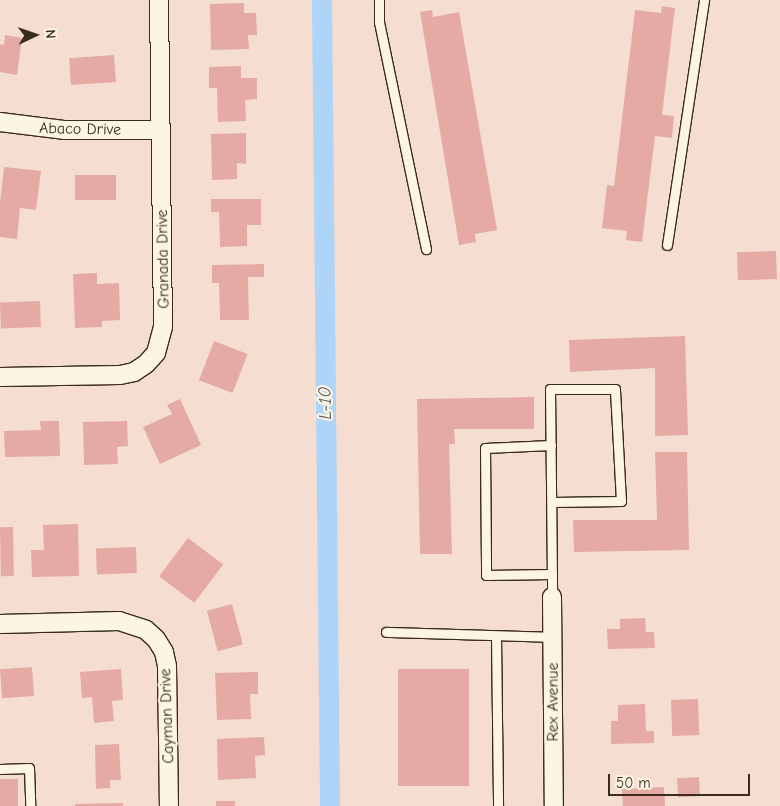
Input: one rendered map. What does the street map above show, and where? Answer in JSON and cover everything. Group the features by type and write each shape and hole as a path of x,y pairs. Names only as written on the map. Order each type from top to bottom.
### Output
{"street":[{"name":"Granada Drive","path":"0,377 120,375 134,372 146,364 156,353 164,327 159,0"},
{"name":"Abaco Drive","path":"0,122 64,130 161,130"},
{"name":"Rex Avenue","path":"552,598 554,806"},
{"name":"Cayman Drive","path":"0,624 119,621 146,630 156,640 164,652 167,666 169,806"}],"lane":[{"path":"379,0 379,22 426,250"},
{"path":"667,245 704,0"},
{"path":"552,502 621,501 615,389 550,389 552,598"},
{"path":"551,445 485,448 485,458 486,575 552,574"},
{"path":"386,632 552,637"},
{"path":"496,636 498,806"},
{"path":"0,768 29,768 30,806"}],"building":[{"path":"244,3 244,13 256,13 257,35 248,35 249,49 211,50 210,4"},
{"path":"662,6 675,8 662,115 674,116 672,138 655,136 642,242 626,240 627,231 602,228 607,185 614,186 635,10 661,13"},
{"path":"432,10 433,17 459,12 497,230 475,234 476,242 459,245 420,12"},
{"path":"5,35 22,38 17,75 0,72 0,44 4,45"},
{"path":"114,55 116,82 71,85 69,58"},
{"path":"241,66 241,78 257,78 257,99 245,100 246,121 218,122 217,88 209,88 209,67"},
{"path":"246,133 246,164 237,163 237,179 212,180 211,134"},
{"path":"4,167 41,171 36,210 20,208 17,239 0,237 0,203"},
{"path":"75,175 116,175 116,200 75,200"},
{"path":"211,199 261,199 261,225 247,225 247,246 220,247 219,212 211,212"},
{"path":"776,251 777,279 738,280 737,252"},
{"path":"264,264 264,277 248,277 249,320 220,320 219,283 212,283 212,265"},
{"path":"97,273 97,284 119,283 120,320 102,321 102,327 75,328 73,274"},
{"path":"40,301 41,327 1,328 0,302"},
{"path":"685,336 688,435 655,436 655,368 570,372 569,340"},
{"path":"214,341 248,354 233,393 199,380"},
{"path":"534,397 534,429 454,429 455,444 449,444 452,554 420,554 417,399"},
{"path":"180,399 201,445 160,464 143,427 172,414 167,405"},
{"path":"40,421 59,421 60,456 5,457 4,431 41,430"},
{"path":"127,421 128,446 117,447 118,464 84,465 83,422"},
{"path":"655,452 687,452 689,550 574,552 573,520 657,520"},
{"path":"78,524 79,576 32,577 31,550 44,550 43,525"},
{"path":"0,527 13,527 14,576 1,576"},
{"path":"188,538 223,564 194,603 159,576"},
{"path":"136,547 137,573 97,574 96,548"},
{"path":"232,604 243,645 218,651 207,611"},
{"path":"645,618 646,632 654,632 655,648 608,649 607,629 620,629 620,619"},
{"path":"32,667 34,696 2,698 0,669"},
{"path":"121,669 123,700 112,701 114,721 94,723 92,697 82,698 80,672"},
{"path":"398,669 469,669 469,786 398,786"},
{"path":"258,672 258,694 250,694 251,719 217,720 215,673"},
{"path":"698,699 699,735 672,736 671,700"},
{"path":"645,704 646,731 654,731 654,743 611,744 611,721 618,721 618,705"},
{"path":"264,737 265,755 255,756 256,778 218,780 217,739"},
{"path":"119,744 121,780 110,780 110,788 96,789 95,745"},
{"path":"699,777 700,796 678,797 677,778"},
{"path":"0,779 18,779 18,806 0,806"},
{"path":"664,787 665,806 623,806 622,789"},
{"path":"216,801 235,801 235,806 216,806"},
{"path":"123,803 123,806 75,806 75,804"}],"waterway":[{"name":"L-10","path":"322,0 330,806"}]}
